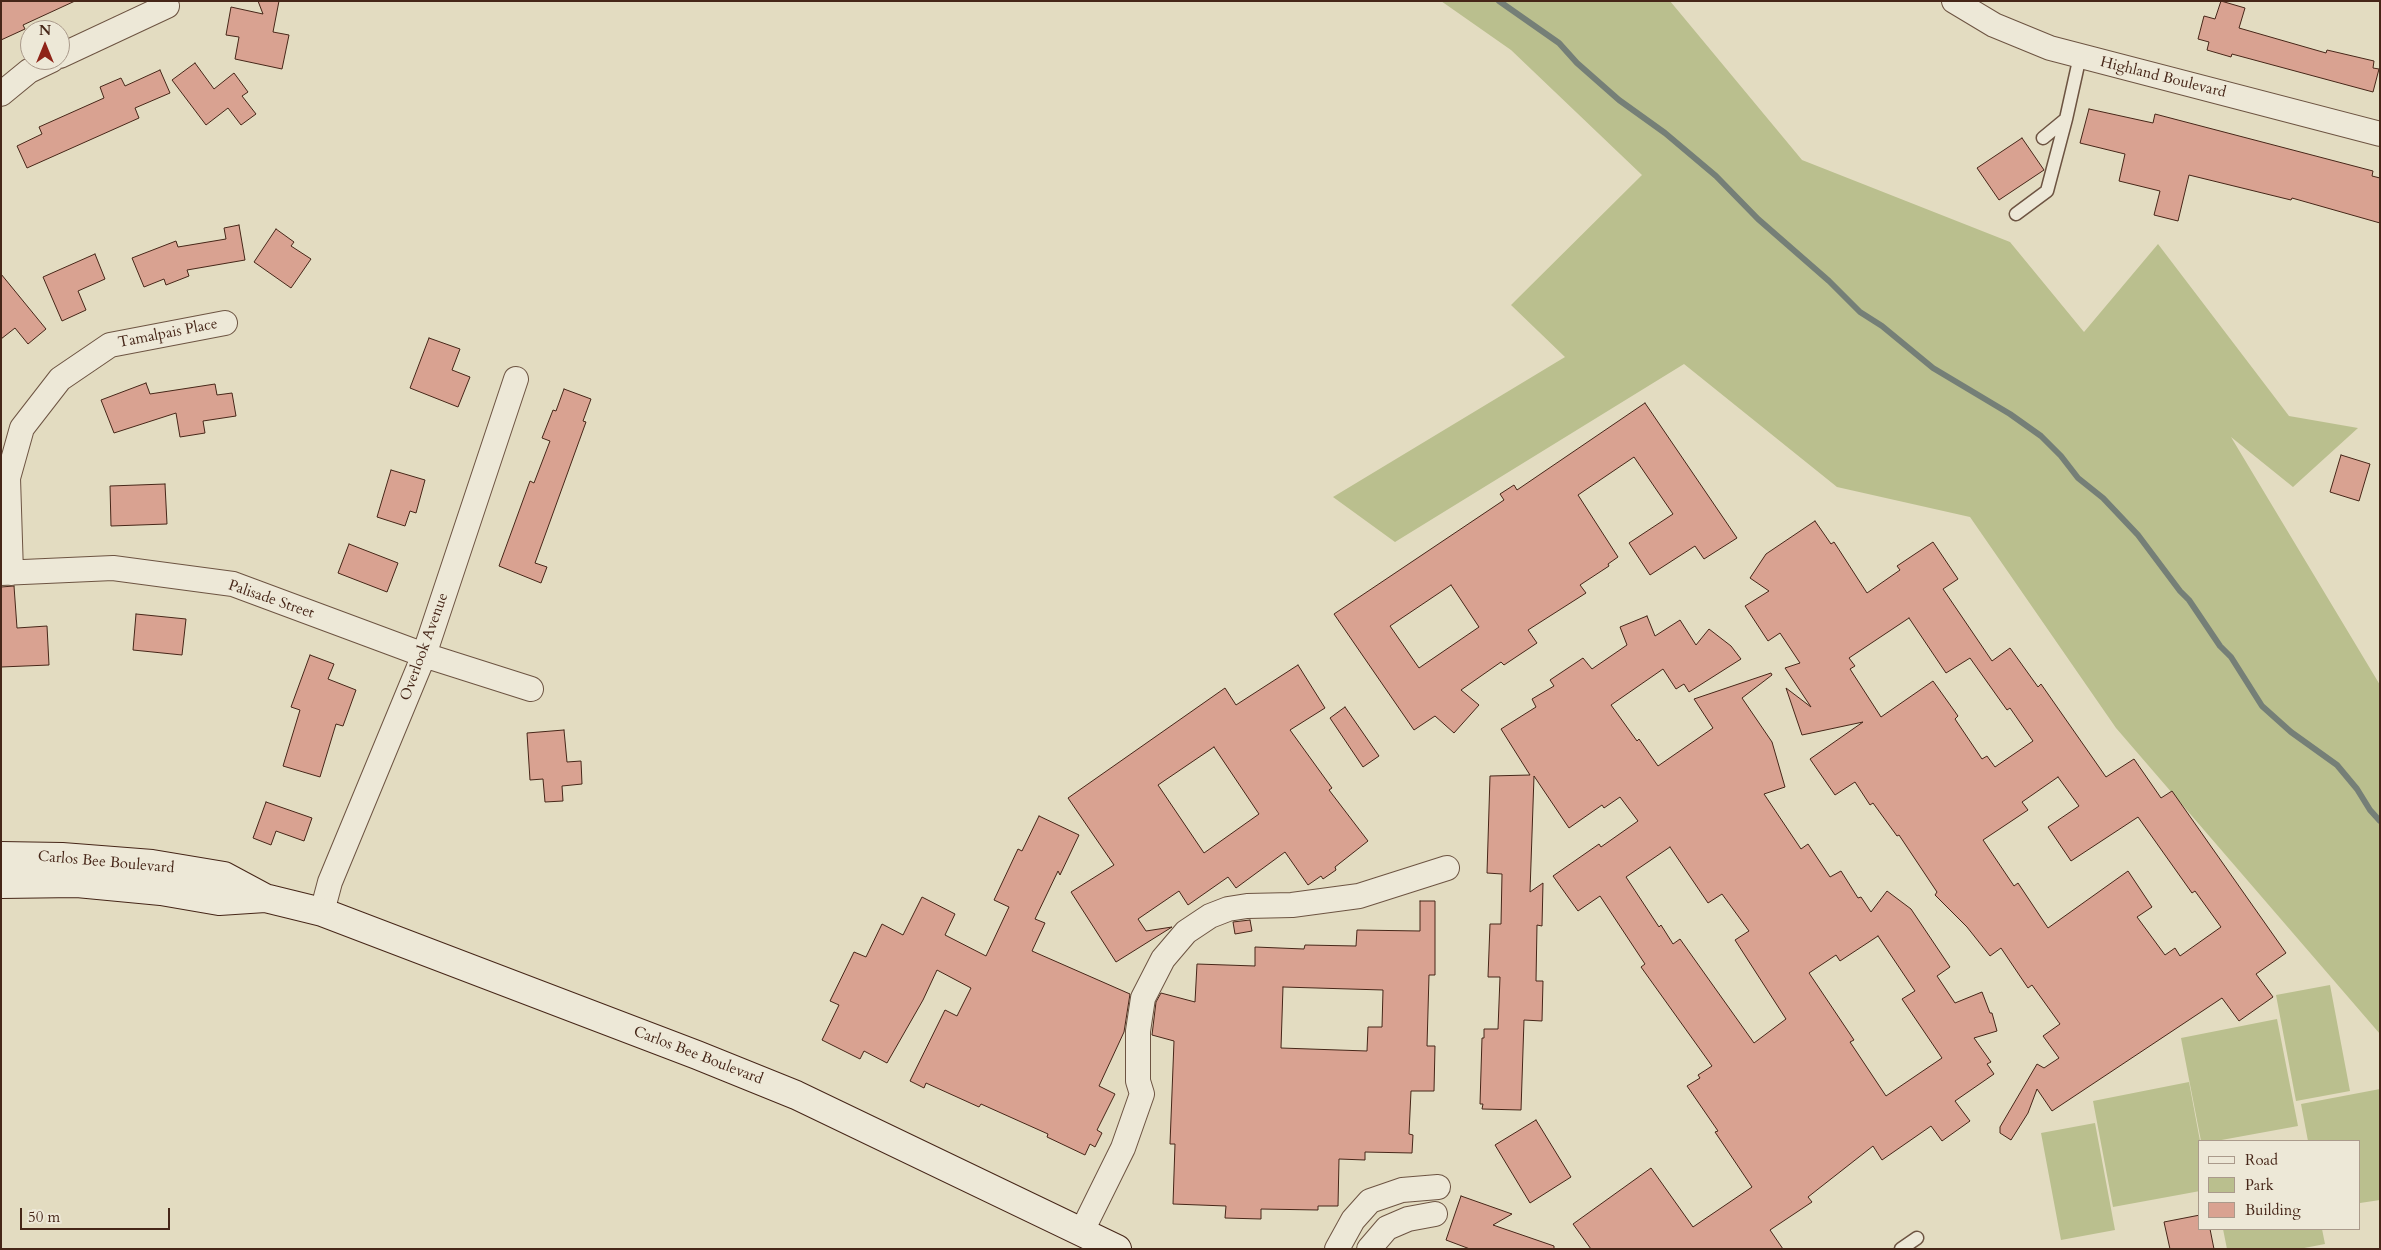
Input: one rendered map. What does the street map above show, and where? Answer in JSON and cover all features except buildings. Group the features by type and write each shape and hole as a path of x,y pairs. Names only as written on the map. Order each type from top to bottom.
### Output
{"main road":[{"name":"Carlos Bee Boulevard","path":"1,856 62,857 152,864 224,876 265,898 322,912 697,1055 796,1095 1117,1249"},
{"name":"Carlos Bee Boulevard","path":"1,884 77,883 161,891 219,901 265,898"}],"street":[{"name":"Highland Boulevard","path":"1954,1 1994,25 2050,48 2380,134"},
{"path":"70,51 167,6"},
{"path":"1,94 31,70"},
{"name":"Tamalpais Place","path":"6,573 8,478 22,428 60,379 110,345 225,323"},
{"name":"Overlook Avenue","path":"322,912 332,878 424,655 516,379"},
{"name":"Palisade Street","path":"6,573 113,568 233,584 424,655 531,689"},
{"path":"1082,1231 1100,1199 1123,1148 1142,1094 1138,1081 1138,1030 1143,998 1163,959 1186,932 1210,916 1228,908 1292,904 1359,896 1448,868"},
{"path":"1337,1249 1353,1220 1370,1201 1402,1190 1438,1188"},
{"path":"1369,1249 1387,1228 1408,1219 1434,1214"}],"lane":[{"path":"2016,214 2047,191 2080,56"},
{"path":"2043,138 2066,119"},
{"path":"1901,1249 1917,1238"}],"green space":[{"path":"1441,1 1670,1 1802,160 2010,242 2084,332 2158,244 2289,416 2358,428 2293,487 2231,437 2380,685 2380,1034 2116,728 1970,517 1837,487 1684,364 1395,542 1333,497 1565,357 1511,305 1642,175 1511,50"},
{"path":"2330,985 2350,1091 2296,1101 2276,995"},
{"path":"2277,1019 2298,1126 2221,1140 2201,1140 2181,1038"},
{"path":"2189,1082 2200,1140 2198,1140 2198,1191 2113,1207 2093,1101"},
{"path":"2380,1089 2380,1200 2361,1203 2361,1140 2308,1140 2301,1104"},
{"path":"2095,1123 2115,1230 2061,1240 2041,1133"},
{"path":"2223,1230 2322,1230 2325,1244 2299,1249 2227,1249"}],"waterway":[{"path":"1499,1 1559,43 1577,63 1619,100 1665,133 1716,176 1758,219 1829,281 1860,312 1882,326 1933,368 2010,414 2041,436 2061,456 2078,478 2103,498 2138,535 2180,591 2189,600 2220,646 2231,657 2262,706 2291,732 2337,765 2380,821"}]}
